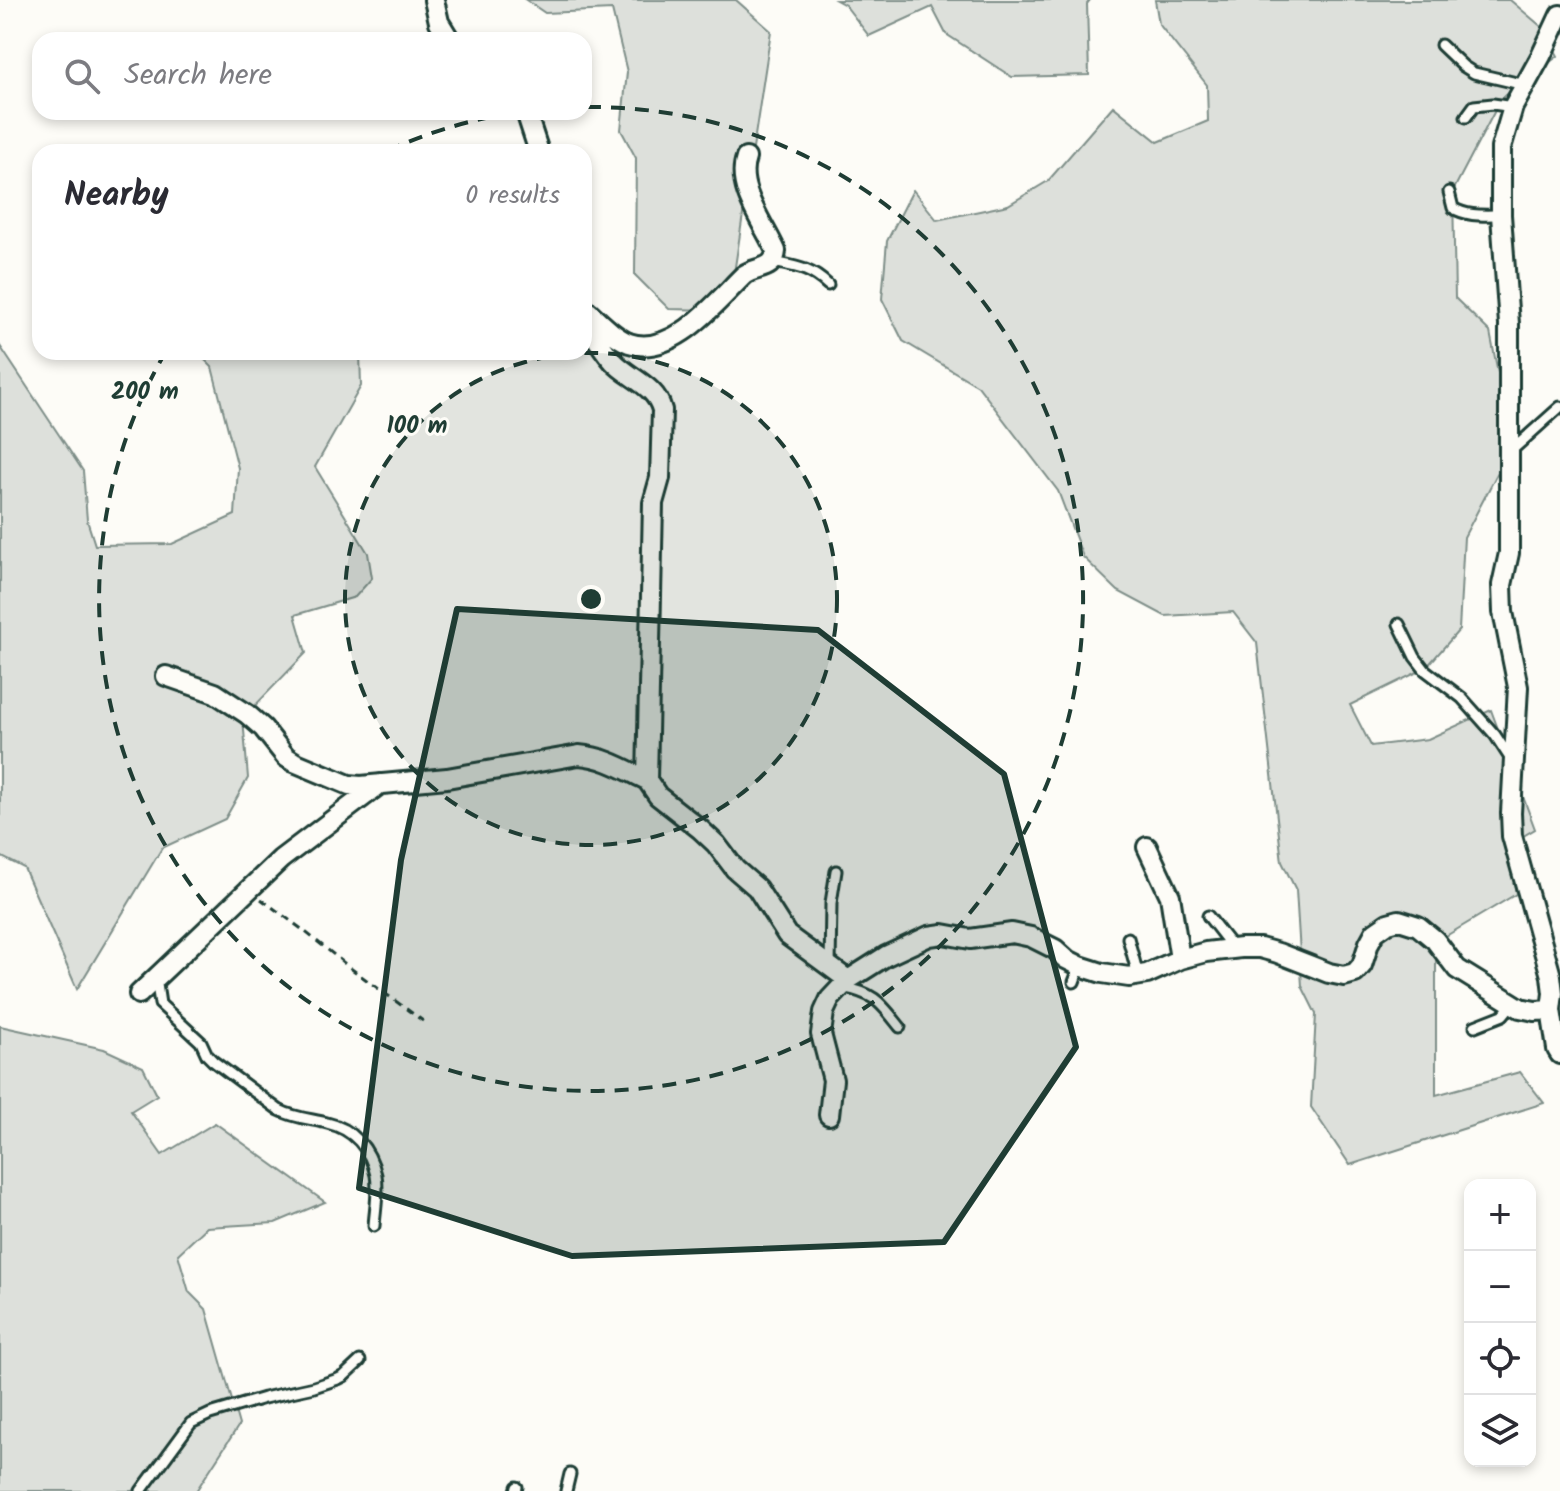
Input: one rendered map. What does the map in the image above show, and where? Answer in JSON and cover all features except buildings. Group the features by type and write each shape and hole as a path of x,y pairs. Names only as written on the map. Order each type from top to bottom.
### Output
{"street":[{"path":"434,0 439,22 445,32"},
{"path":"1560,15 1513,107 1501,148 1501,215 1509,324 1509,553 1502,585 1503,612 1518,687 1512,836 1551,976 1551,1010 1560,1054"},
{"path":"529,120 536,144"},
{"path":"592,315 610,332 628,342 659,344 675,338 750,270 773,262 776,251 743,180 746,158"},
{"path":"592,330 613,362 653,393 660,401 662,410 660,478 652,512 647,780"},
{"path":"166,676 215,693 263,728 286,757 349,785 447,778 579,755 610,761 647,780 658,796 716,844 735,869 757,888 787,935 830,967 845,984"},
{"path":"139,994 281,859 380,784"},
{"path":"1147,847 1170,896 1180,959"},
{"path":"829,1115 833,1080 821,1034 830,999 845,984 886,956 929,936 943,934 970,939 1012,933 1031,937 1055,949 1077,974 1102,973 1129,977 1147,974 1180,959 1206,952 1260,948 1344,976 1355,973 1362,965 1375,932 1399,920 1418,926 1435,940 1457,969 1520,1008 1551,1010"}],"lane":[{"path":"1441,45 1474,73 1525,85"},
{"path":"1466,117 1474,106 1493,104 1513,107"},
{"path":"1449,192 1453,208 1461,213 1501,215"},
{"path":"773,262 806,269 828,285"},
{"path":"1509,453 1560,407"},
{"path":"1399,624 1425,670 1462,698 1495,735 1514,763"},
{"path":"830,967 831,903 836,871"},
{"path":"1208,916 1234,949"},
{"path":"1128,938 1138,975"},
{"path":"156,978 160,1004 201,1042 213,1061 288,1115 338,1126 361,1142 377,1178 374,1226"},
{"path":"845,984 874,997 900,1027"},
{"path":"1475,1026 1503,1015 1513,1003"},
{"path":"141,1491 191,1423 210,1414 338,1379 360,1361"},
{"path":"566,1491 570,1474"}],"path":[{"path":"248,890 423,1021"}],"highlighted area":[{"path":"457,609 818,630 1004,774 1076,1047 944,1242 572,1256 359,1188 401,860"}],"shaded area":[{"path":"526,0 736,0 771,31 733,280 740,294 713,310 669,309 635,275 636,158 621,130 627,72 612,10 545,13"},
{"path":"836,0 1090,0 1087,4 1089,75 1012,77 946,34 932,7 869,36 845,5"},
{"path":"1155,0 1510,0 1543,28 1558,56 1501,99 1453,191 1455,298 1490,332 1512,445 1464,537 1459,630 1426,668 1350,705 1371,746 1428,739 1491,710 1535,829 1508,845 1516,894 1436,942 1436,1095 1520,1072 1544,1103 1350,1165 1311,1107 1316,1014 1302,986 1296,890 1282,862 1257,643 1233,612 1165,616 1118,591 1083,557 1058,491 978,386 903,341 882,299 887,241 913,190 937,220 1008,205 1048,181 1113,106 1158,142 1208,121 1207,85 1159,24"},
{"path":"0,346 83,471 87,520 95,545 172,544 235,515 238,468 212,367 205,360 360,360 361,386 315,467 368,553 372,578 355,597 295,615 306,653 243,718 248,778 225,819 162,848 77,989 24,868 0,856"},
{"path":"0,1026 104,1049 143,1067 157,1095 131,1111 162,1155 215,1123 325,1202 275,1223 207,1227 178,1254 189,1292 206,1309 239,1425 196,1491 0,1491"}]}
